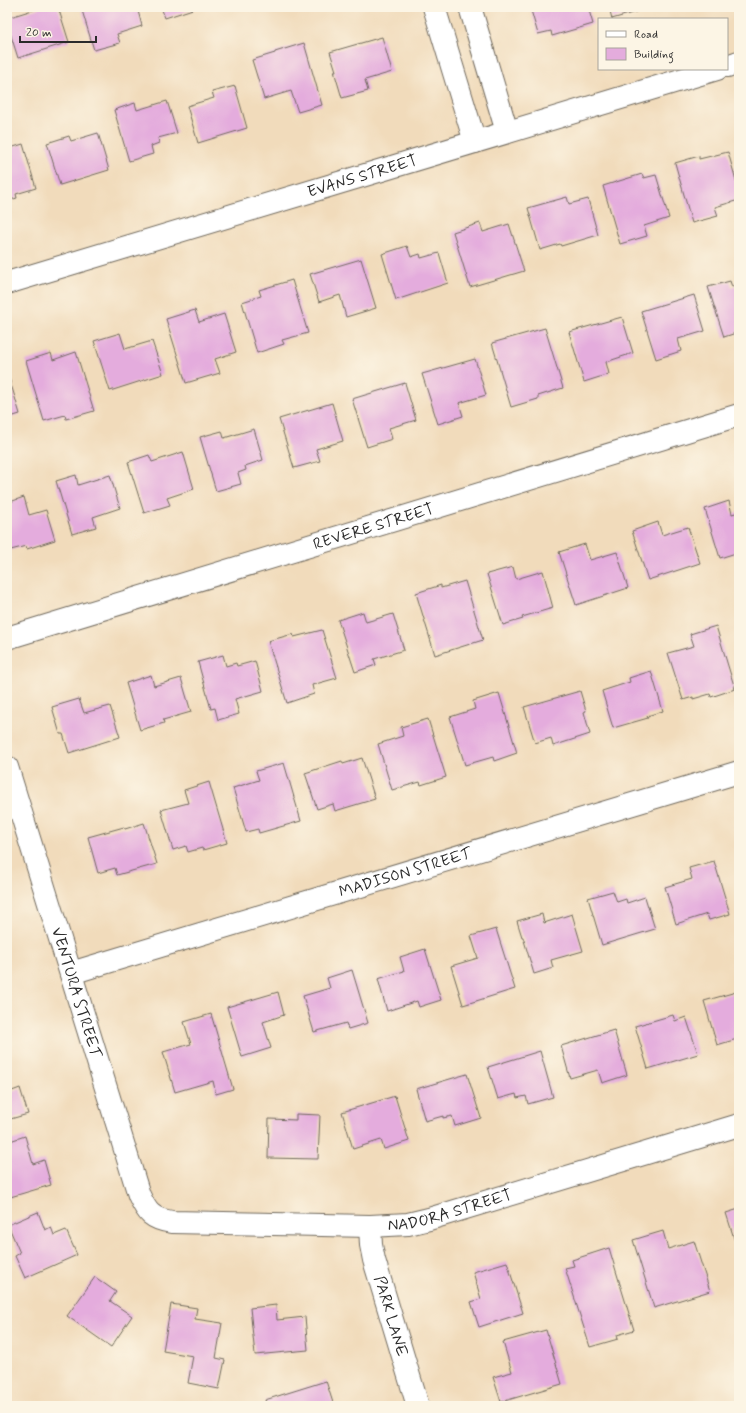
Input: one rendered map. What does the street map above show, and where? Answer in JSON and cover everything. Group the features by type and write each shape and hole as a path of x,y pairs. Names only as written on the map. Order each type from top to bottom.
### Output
{"street":[{"path":"434,7 475,142"},
{"path":"470,7 507,132"},
{"path":"728,66 739,62"},
{"name":"EVANS STREET","path":"7,283 714,70"},
{"name":"REVERE STREET","path":"7,638 739,415"},
{"name":"VENTURA STREET","path":"7,767 139,1195 143,1206 151,1215"},
{"name":"MADISON STREET","path":"71,973 739,772"},
{"name":"NADORA STREET","path":"151,1215 160,1220 172,1222 370,1226 408,1224 429,1219 739,1125"},
{"name":"PARK LANE","path":"370,1226 371,1245 374,1260 418,1406"}],"building":[{"path":"42,7 58,7 69,42 18,58 7,23 7,18"},
{"path":"81,7 137,7 142,26 117,34 120,43 94,50"},
{"path":"161,7 199,7 165,18"},
{"path":"530,7 588,7 593,24 552,36 551,31 538,34"},
{"path":"609,7 652,7 615,18 612,18"},
{"path":"382,37 392,72 365,80 368,91 342,98 330,52"},
{"path":"304,43 322,105 298,112 291,91 264,99 252,60"},
{"path":"235,86 247,128 198,143 187,106 214,98 212,92"},
{"path":"167,101 177,133 158,138 159,143 151,146 153,154 129,161 114,110 135,103 137,110"},
{"path":"98,133 109,170 60,185 47,143 69,136 71,141"},
{"path":"23,144 36,188 16,194 17,198 7,201 7,149"},
{"path":"728,152 739,191 739,200 715,207 718,216 692,223 675,163 699,156 699,159"},
{"path":"642,174 644,178 656,175 669,218 644,226 647,236 620,244 603,186"},
{"path":"567,197 569,204 588,199 598,235 561,246 560,244 540,250 528,208"},
{"path":"480,223 483,232 509,224 524,271 470,287 453,232"},
{"path":"407,246 411,257 420,254 421,258 439,253 448,283 396,300 382,254"},
{"path":"361,259 376,308 346,317 340,295 319,302 310,274"},
{"path":"292,280 308,333 282,340 284,344 257,353 242,302 261,296 259,290"},
{"path":"730,281 732,287 739,284 739,332 724,337 708,287"},
{"path":"694,295 705,331 678,339 681,351 656,359 641,311"},
{"path":"195,310 199,322 224,314 236,352 215,359 220,373 186,383 166,319"},
{"path":"622,317 633,353 606,362 609,374 584,382 569,332"},
{"path":"545,328 563,388 538,396 538,399 511,407 492,343"},
{"path":"120,333 125,349 152,341 163,374 110,391 94,341"},
{"path":"76,352 94,411 66,419 65,415 44,421 26,361 51,353 53,360"},
{"path":"475,359 486,395 459,403 463,416 438,424 422,374"},
{"path":"7,371 20,414 7,418"},
{"path":"405,383 416,420 389,428 392,439 367,447 352,399"},
{"path":"332,403 343,441 316,449 320,461 294,468 279,419"},
{"path":"254,429 263,460 245,466 246,470 238,473 241,484 216,491 200,437 222,431 224,438"},
{"path":"183,452 194,489 167,498 170,505 144,513 128,462 149,455 152,462"},
{"path":"76,475 78,485 110,475 120,508 93,517 96,527 72,534 56,481"},
{"path":"24,497 29,515 46,510 55,540 27,549 26,546 7,551 7,503"},
{"path":"729,501 732,514 739,512 739,552 720,558 705,509"},
{"path":"658,522 662,535 688,527 700,563 648,580 632,531"},
{"path":"585,544 590,560 617,552 628,588 576,605 559,552"},
{"path":"513,567 516,579 543,571 553,608 522,617 523,619 503,625 487,574"},
{"path":"465,581 483,640 435,655 416,593 441,585 441,588"},
{"path":"363,612 366,622 393,614 404,650 374,659 376,665 355,672 338,620"},
{"path":"716,626 735,689 711,697 710,694 683,700 668,653 694,646 690,634"},
{"path":"322,630 337,678 312,685 314,694 287,703 268,641 293,634 294,637"},
{"path":"223,655 226,666 236,663 237,666 255,661 263,691 235,699 239,714 218,720 215,708 211,709 198,662"},
{"path":"651,671 663,711 647,716 648,718 613,728 602,691 630,682 629,678"},
{"path":"151,675 154,686 181,678 191,712 163,720 164,723 140,730 126,683"},
{"path":"580,691 586,711 584,712 590,734 553,746 551,738 535,743 524,707"},
{"path":"499,693 517,753 494,761 493,757 465,765 450,717 475,709 473,701"},
{"path":"79,699 84,713 110,706 120,737 69,753 63,734 60,734 52,707"},
{"path":"428,719 446,777 421,785 420,782 392,790 378,744 403,736 401,727"},
{"path":"362,758 375,799 335,811 333,804 317,809 305,773 342,761 343,764"},
{"path":"284,763 301,821 259,833 258,829 246,832 233,788 259,780 256,771"},
{"path":"209,782 227,843 203,850 202,848 188,852 186,846 173,850 161,810 188,803 184,790"},
{"path":"144,823 157,864 117,875 115,868 98,873 88,837 124,827 125,829"},
{"path":"714,861 730,914 709,920 707,914 676,924 665,887 692,879 689,868"},
{"path":"613,891 617,902 626,899 627,903 645,897 655,929 602,945 588,898"},
{"path":"542,914 544,923 572,914 583,951 551,960 553,968 534,974 517,921"},
{"path":"496,929 515,989 463,1005 451,966 478,958 471,936"},
{"path":"425,949 441,1000 419,1007 417,1001 387,1011 378,979 404,971 400,957"},
{"path":"352,970 368,1023 348,1029 346,1023 314,1032 303,996 330,988 327,978"},
{"path":"278,992 284,1015 263,1022 271,1048 242,1057 227,1007"},
{"path":"736,992 739,1003 739,1042 737,1042 737,1039 717,1045 704,1001"},
{"path":"211,1014 233,1089 216,1094 213,1081 175,1092 163,1052 191,1044 184,1022"},
{"path":"673,1015 675,1021 686,1017 698,1054 648,1069 635,1026"},
{"path":"614,1030 627,1075 602,1083 598,1070 570,1078 561,1046"},
{"path":"540,1051 553,1097 528,1104 526,1096 517,1098 516,1094 498,1099 488,1067"},
{"path":"467,1074 481,1118 455,1126 452,1116 443,1118 443,1116 425,1121 416,1089"},
{"path":"9,1083 12,1091 20,1088 28,1114 7,1120 7,1084"},
{"path":"395,1096 409,1141 384,1149 381,1140 353,1149 342,1112"},
{"path":"296,1114 320,1115 318,1159 268,1158 269,1119 296,1120"},
{"path":"25,1136 33,1164 44,1160 51,1185 7,1198 7,1142"},
{"path":"739,1209 739,1254 726,1213"},
{"path":"38,1212 45,1230 51,1227 54,1235 66,1230 77,1255 25,1278 15,1256 20,1253 8,1225"},
{"path":"663,1231 668,1249 694,1241 710,1291 654,1308 633,1240"},
{"path":"609,1248 634,1330 617,1335 618,1339 590,1347 565,1268 574,1266 572,1260"},
{"path":"507,1262 523,1313 479,1327 471,1302 481,1299 473,1272"},
{"path":"95,1277 116,1292 110,1301 132,1316 111,1347 67,1316"},
{"path":"171,1304 197,1308 195,1319 222,1323 216,1358 225,1360 219,1389 188,1383 193,1356 163,1351"},
{"path":"276,1305 277,1320 305,1317 308,1350 255,1355 250,1308"},
{"path":"546,1330 562,1384 501,1402 493,1377 512,1372 503,1342"},
{"path":"326,1381 334,1406 267,1406 265,1400"}]}
